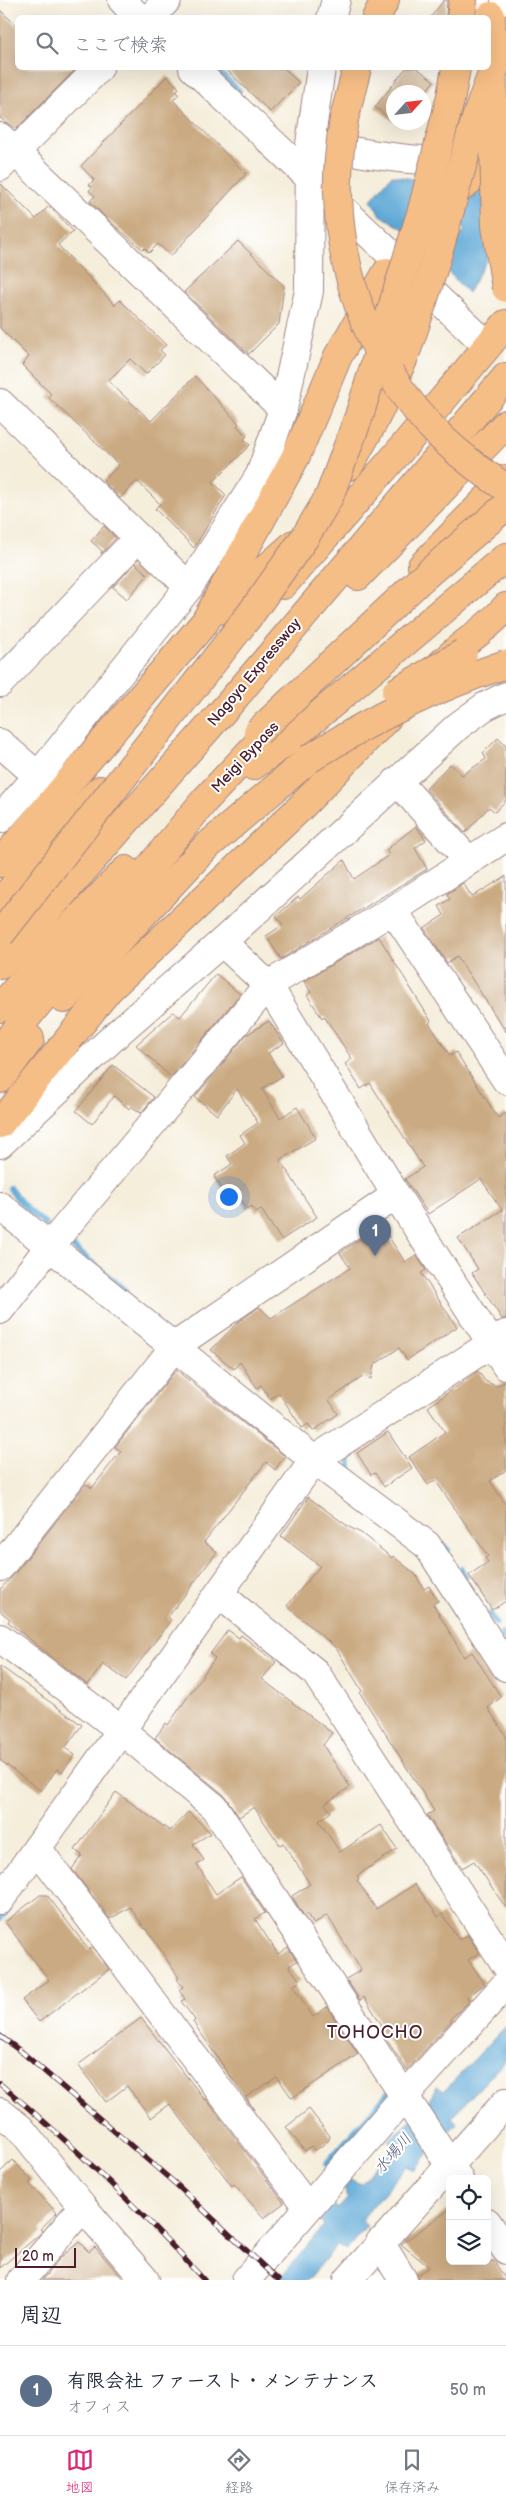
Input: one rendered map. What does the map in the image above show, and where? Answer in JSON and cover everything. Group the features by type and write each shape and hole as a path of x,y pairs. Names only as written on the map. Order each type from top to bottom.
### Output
{"highway":[{"path":"378,15 386,0"},
{"path":"462,15 463,0"},
{"path":"490,0 491,15"},
{"path":"491,20 494,78 496,226 506,288"},
{"path":"0,935 252,612 305,537 374,421 406,352 437,258 478,110 490,76 506,44"},
{"path":"356,70 344,119 338,194 342,236 350,276 364,318 385,363 410,401 437,433 474,466 506,488"},
{"path":"329,497 359,416 422,210 451,96 456,70"},
{"path":"405,247 441,204 506,150"},
{"path":"205,622 296,456 338,356 387,272"},
{"path":"0,903 42,851 160,726 210,664 398,453 506,324"},
{"name":"Nagoya Expressway","path":"0,965 228,704 506,377"},
{"path":"0,979 222,718 506,424"},
{"path":"0,863 205,622 398,453"},
{"name":"Meigi Bypass","path":"0,1050 206,800 447,539 506,479"},
{"path":"0,1008 59,939 258,732 418,581 506,506"},
{"path":"206,800 294,736 506,557"},
{"path":"0,1079 18,1053 90,968 205,848 310,759 383,701 463,653 503,621"},
{"path":"0,1124 109,989 300,808 458,646 503,621"},
{"path":"310,759 386,712 461,680 506,664"}],"street":[{"path":"122,0 136,15"},
{"path":"153,15 167,0"},
{"path":"332,15 336,0"},
{"path":"97,70 5,151 283,409"},
{"path":"195,70 312,178 487,345"},
{"path":"0,819 38,776 189,587 260,475 283,409 309,291 312,178 310,144 321,70"},
{"path":"310,144 383,155 431,159 452,158 476,147 506,126"},
{"path":"4,414 189,587"},
{"path":"0,683 138,538"},
{"path":"0,1144 45,1099 222,942 458,726 484,707 506,696"},
{"path":"0,743 38,776"},
{"path":"397,781 468,860"},
{"path":"0,1310 48,1247 268,985 393,910 506,837"},
{"path":"393,910 506,1080"},
{"path":"222,942 268,985 396,1195 498,1339 506,1366"},
{"path":"0,1567 175,1346 396,1195"},
{"path":"0,1206 48,1247 175,1346 314,1460 427,1545 506,1667"},
{"path":"0,1900 314,1460 498,1339"},
{"path":"218,1594 315,1672 506,1965"},
{"path":"0,1638 121,1730 214,1807 450,2165"},
{"path":"37,1848 308,2208"},
{"path":"246,2280 308,2208 408,2102 506,1984"},
{"path":"348,2280 506,2102"},
{"path":"0,2112 21,2129 83,2207 145,2280"},
{"path":"21,2280 83,2207"},
{"path":"491,2228 506,2250"},
{"path":"380,2242 403,2280"}],"water":[{"path":"506,167 505,227 468,293 437,260 465,230 449,212"},
{"path":"446,172 458,176 405,230 379,214 371,200 392,175 432,183"},
{"name":"水場川","path":"506,2026 506,2060 452,2117 457,2123 414,2170 407,2166 361,2220 367,2226 346,2250 338,2244 308,2280 279,2280 324,2225 318,2219 331,2204 338,2209 348,2198 341,2182 347,2178 361,2184 393,2147 388,2140 423,2110 437,2087 444,2091"}],"building":[{"path":"444,0 447,0 446,15 432,15"},
{"path":"0,10 15,24 15,70 75,70 16,129 0,118"},
{"path":"227,70 286,70 299,83 270,112"},
{"path":"404,70 420,70 434,81 431,85 392,85"},
{"path":"167,76 179,88 176,91 179,94 173,100 246,174 171,256 158,244 149,253 145,248 143,250 104,216 90,201 95,196 89,191 92,187 89,185 94,180 81,166"},
{"path":"386,93 386,116 375,107"},
{"path":"0,183 36,219 49,206 73,231 58,245 115,305 120,300 166,345 160,350 165,355 146,374 130,359 108,381 151,421 195,376 239,424 237,426 247,436 244,439 250,445 213,482 226,495 194,548 155,509 160,504 138,482 120,498 103,481 119,465 48,397 51,394 22,365 29,357 0,328"},
{"path":"238,241 284,286 279,324 249,354 184,292"},
{"path":"104,526 116,538 101,554 102,551 91,541"},
{"path":"135,563 148,575 127,599 113,587"},
{"path":"498,738 506,746 506,800 495,812 489,807 465,833 426,789 450,764 462,775 486,759 483,753"},
{"path":"416,826 426,840 415,848 427,869 281,959 266,936 283,925 276,916 298,897 300,899 344,860 354,879 389,855 386,850"},
{"path":"506,876 506,1032 457,956 447,963 424,928 444,915 439,906 450,899 447,894 463,883 472,897"},
{"path":"379,937 431,1021 429,1023 450,1056 456,1052 498,1118 506,1113 506,1319 502,1319 472,1273 478,1269 458,1238 502,1210 481,1179 428,1214 405,1179 423,1167 370,1083 361,1089 345,1064 352,1059 324,1016 322,1018 307,995 311,992 304,981"},
{"path":"216,974 240,994 171,1077 136,1045 173,1012 180,1017"},
{"path":"269,1021 284,1043 268,1053 282,1076 262,1089 280,1118 297,1107 316,1138 280,1160 317,1217 281,1240 261,1209 256,1212 252,1206 247,1209 242,1200 237,1203 231,1194 227,1197 214,1176 232,1164 227,1156 245,1143 240,1135 258,1123 237,1089 217,1115 195,1097 246,1035"},
{"path":"113,1065 154,1097 141,1113 131,1106 129,1109 114,1096 92,1124 76,1111"},
{"path":"381,1225 405,1262 416,1255 426,1270 421,1273 457,1327 407,1360 399,1348 374,1365 371,1379 364,1376 329,1400 338,1414 313,1431 308,1424 302,1428 279,1393 270,1399 261,1385 257,1388 240,1362 234,1369 211,1350 238,1322 259,1307 271,1318 350,1268 340,1253"},
{"path":"176,1370 285,1456 275,1470 266,1462 204,1542 217,1552 168,1617 171,1620 126,1680 103,1664 88,1685 8,1622 10,1619 0,1611 0,1589 12,1577 86,1484 92,1488 121,1451 115,1447"},
{"path":"478,1371 485,1381 496,1386 506,1382 506,1470 490,1481 506,1505 506,1601 492,1610 469,1575 488,1562 485,1558 488,1556 435,1480 428,1485 409,1457 445,1432 428,1407"},
{"path":"388,1432 412,1468 384,1487 375,1473 371,1475 357,1453"},
{"path":"308,1497 349,1527 361,1533 392,1558 393,1556 415,1574 424,1589 429,1586 438,1601 433,1604 464,1657 472,1652 501,1697 488,1708 506,1736 506,1908 474,1861 462,1868 427,1815 434,1811 360,1693 362,1691 336,1648 287,1606 320,1566 281,1536"},
{"path":"228,1630 239,1638 241,1635 276,1662 262,1679 332,1733 323,1745 350,1787 325,1804 331,1812 319,1821 340,1852 381,1825 397,1849 357,1876 359,1879 357,1880 376,1909 415,1884 438,1917 442,1914 459,1940 468,1935 479,1953 468,1960 485,1984 467,1997 470,2001 450,2019 451,2021 407,2070 378,2027 382,2025 364,1997 360,2000 346,1979 361,1970 327,1915 314,1924 307,1914 304,1916 292,1896 310,1884 283,1843 280,1845 254,1807 239,1817 224,1795 155,1738 166,1723 168,1725 215,1658 210,1654"},
{"path":"0,1666 82,1725 65,1748 75,1755 62,1772 57,1769 41,1791 0,1760"},
{"path":"116,1792 170,1831 188,1812 211,1833 193,1844 204,1860 197,1865 216,1894 241,1877 265,1913 255,1919 278,1954 288,1947 297,1961 289,1966 300,1981 293,1986 313,2017 327,2007 358,2054 292,2098 277,2077 246,2097 254,2110 193,2022 195,2020 181,2001 185,1999 179,1990 183,1987 177,1979 179,1978 146,1928 130,1907 110,1919 72,1869 82,1855 75,1850"},
{"path":"40,1895 47,1895 89,1950 92,1947 109,1969 39,2022 22,2000 49,1980 5,1922"},
{"path":"141,2018 206,2099 284,2203 264,2218 234,2184 232,2186 170,2104 151,2118 127,2086 106,2102 78,2065"},
{"path":"309,2109 330,2136 329,2140 315,2151 311,2146 305,2151 286,2127"},
{"path":"13,2160 32,2181 29,2183 57,2213 40,2229 42,2231 40,2234 0,2268 0,2172"},
{"path":"446,2212 446,2265 491,2265 491,2261 494,2261 506,2280 419,2280 417,2275 429,2267 401,2244"},
{"path":"79,2242 89,2252 95,2247 124,2280 42,2280 61,2257"}],"waterway":[{"path":"216,70 239,91"},
{"path":"9,1188 26,1208 45,1224"},
{"path":"67,1242 126,1291"},
{"path":"352,1447 350,1448 350,1471 355,1475"},
{"path":"443,1545 448,1550"},
{"path":"461,1569 466,1577"},
{"path":"490,1614 496,1623"},
{"path":"502,1634 506,1640"},
{"path":"1,1919 8,1910"},
{"path":"326,2164 388,2093"}],"railway":[{"path":"0,2036 23,2053 177,2185 278,2280"},
{"path":"0,2084 54,2130 105,2178 204,2280"}],"place":[{"name":"有限会社 ファースト・メンテナンス","path":"375,1256"}],"district":[{"name":"TOHOCHO","path":"375,2032"}]}
